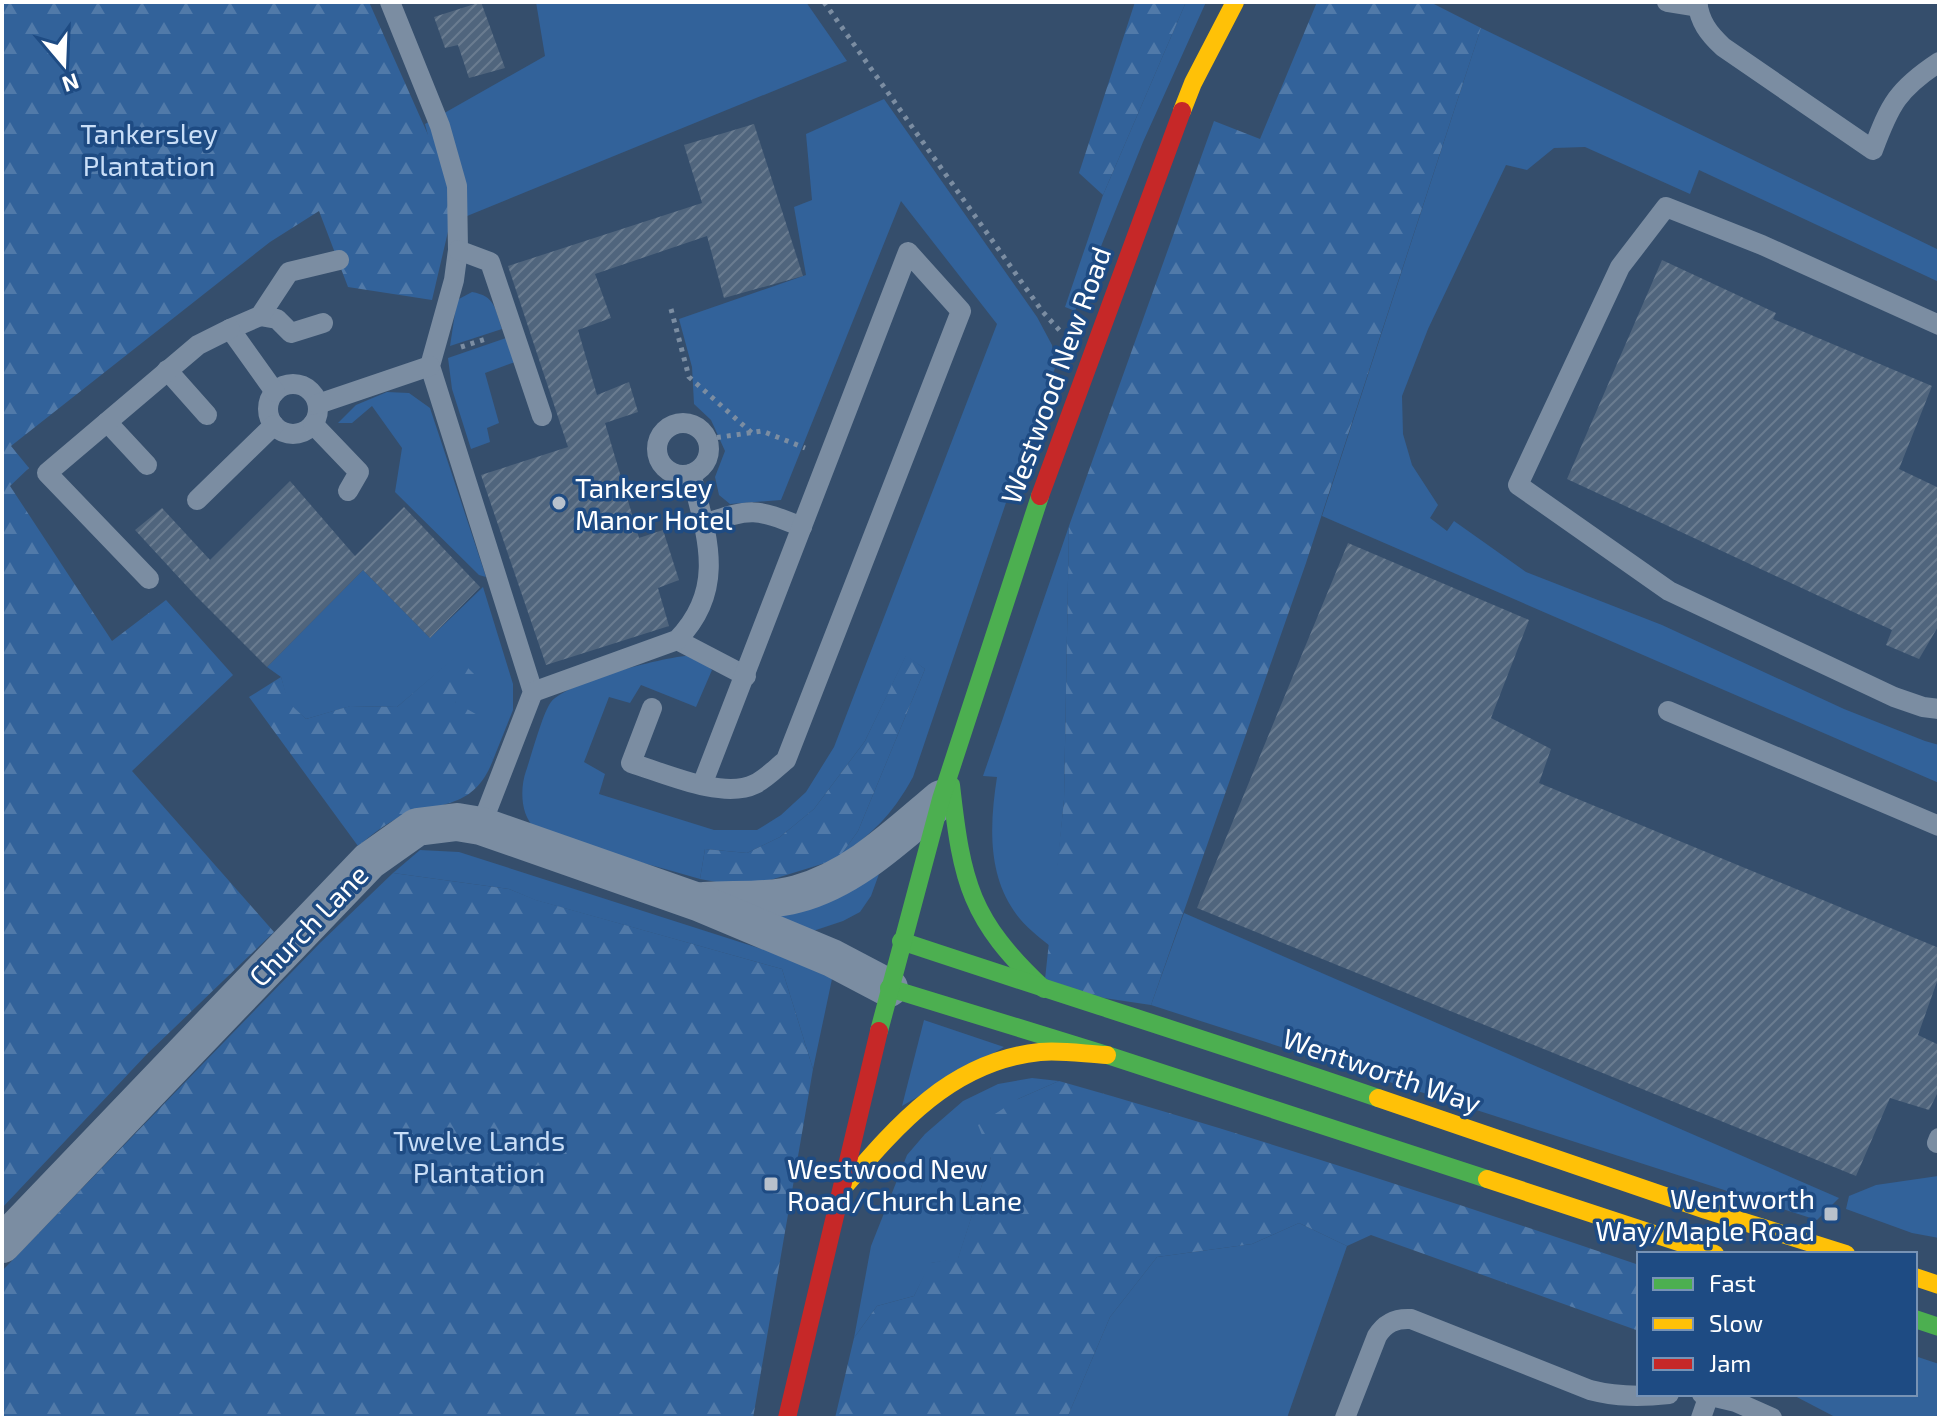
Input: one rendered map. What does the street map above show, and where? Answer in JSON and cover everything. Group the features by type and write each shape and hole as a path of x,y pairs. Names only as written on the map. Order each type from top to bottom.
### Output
{"main road":[{"name":"Westwood New Road","path":"787,1418 889,988 945,787 1028,530 1089,362 1193,83 1235,2"},
{"path":"945,787 970,891 983,919 1006,951 1044,989"},
{"name":"Wentworth Way","path":"901,941 1151,1021 1706,1210 1840,1252"},
{"path":"889,988 1107,1055 1709,1252"},
{"path":"840,1192 918,1104 946,1083 978,1066 1011,1055 1043,1052 1107,1055"},
{"path":"1917,1320 1939,1327"}],"street":[{"name":"Church Lane","path":"698,902 768,899 823,885 882,848 945,787"},
{"name":"Church Lane","path":"2,1244 369,861 417,827 457,822 481,826 698,902 832,958 889,988"}],"lane":[{"path":"390,2 440,126 457,186 458,250 454,280 432,361 533,692 481,826"},
{"path":"1667,2 1697,4 1707,32 1723,47 1873,150 1899,93 1939,62"},
{"path":"1939,325 1762,245 1666,207 1620,267 1518,485 1669,591 1894,697 1939,709"},
{"path":"458,250 490,262 542,416"},
{"path":"652,708 631,763 702,785 734,789 754,785 786,760 961,311 908,252 702,785"},
{"path":"149,579 47,473 198,345 260,316 289,272 339,260"},
{"path":"260,316 277,319 291,333 323,323"},
{"path":"230,329 275,392"},
{"path":"348,491 359,472 316,414 308,389 291,384 275,392 268,408 274,425 290,434 299,434 316,414 432,361"},
{"path":"167,370 207,415"},
{"path":"107,422 147,465"},
{"path":"688,423 703,432 707,439 709,447 705,464 691,474 666,470 657,455 659,438 671,425 688,423"},
{"path":"197,500 274,425"},
{"path":"533,692 677,640 693,623 711,577 704,524 691,474"},
{"path":"704,524 736,513 763,511 802,527"},
{"path":"677,640 746,676"},
{"path":"1668,711 1939,826"},
{"path":"1345,1418 1377,1336 1383,1327 1401,1319 1411,1319 1590,1390 1615,1396 1650,1396"},
{"path":"1701,1418 1709,1396"},
{"path":"1713,1396 1736,1402 1772,1418"}],"path":[{"path":"824,2 1042,311 1089,362"},
{"path":"671,309 689,377 752,433"},
{"path":"432,361 513,331"},
{"path":"707,439 762,431 829,456"}],"green space":[{"name":"Tankersley Plantation","path":"2,2 369,2 445,173 450,223 432,300 348,287 319,211 270,242 11,446 29,468 10,486 112,641 166,600 233,675 132,771 274,932 147,1054 2,1208"},
{"path":"536,2 806,2 847,61 450,223 425,124 545,56"},
{"path":"1135,2 1186,2 1103,195 1079,173"},
{"path":"1186,2 1206,2 1143,142 1075,311 1065,307 1103,195"},
{"path":"1317,2 1430,2 1481,28 1306,563 1151,1005 1044,989 1064,800 1069,526 1214,121 1260,139"},
{"path":"1481,28 1939,250 1939,282 1699,170 1690,194 1585,147 1554,148 1527,170 1506,165 1428,329 1402,396 1403,434 1412,465 1438,505 1430,518 1447,531 1454,521 1526,572 1662,625 1844,709 1939,745 1939,783 1322,516"},
{"path":"884,99 1037,317 1052,345 1055,368 913,777 880,823 838,859 858,831 925,669 906,656 865,741 814,809 780,837 747,853 705,849 700,879 546,835 536,829 527,817 522,793 526,771 548,707 561,694 619,671 695,655 712,670 696,707 641,685 630,703 609,697 584,762 605,774 599,794 714,830 757,830 781,815 806,792 834,747 997,324 901,201 781,500 730,504 719,495 715,477 725,451 711,420 694,404 692,367 679,319 806,275 794,207 812,200 806,134"},
{"path":"472,292 490,300 502,329 450,346 457,300"},
{"path":"506,338 515,362 485,373 499,423 487,428 490,442 471,449 452,389 448,358"},
{"path":"387,392 409,393 430,408 486,577 479,575 395,492 402,448 372,406 352,423 338,423 356,405"},
{"path":"1069,526 1064,800 1050,946 1022,921 1005,896 993,846 997,777 983,776"},
{"path":"363,570 430,638 483,587 513,684 513,710 493,760 455,702 456,657 397,707 351,706 306,719 288,703 281,677 267,667"},
{"path":"906,655 925,669 858,831 838,859 767,881 733,885 700,879 705,849 747,853 780,837 814,809 865,741"},
{"path":"456,656 474,674 455,702 486,720 483,742 493,760 485,776 467,795 395,820 358,846 249,697 281,677 289,703 306,719 350,706 397,707"},
{"path":"420,850 459,852 818,967 832,979 813,1069 782,969 535,900 509,889 393,873"},
{"name":"Twelve Lands Plantation","path":"393,873 509,889 536,900 782,969 813,1069 753,1418 2,1418 2,1271 321,942"},
{"path":"879,874 871,896 860,912 843,921 813,931 751,919 844,895"},
{"path":"1184,913 1839,1198 1817,1220 1151,1005"},
{"path":"924,1020 1004,1047 902,1106"},
{"path":"1032,1078 1059,1081 1018,1099 991,1157 958,1259 931,1263 914,1296 877,1306 854,1338 871,1246 907,1155 925,1134 963,1101 998,1084"},
{"path":"1059,1081 1350,1169 1637,1264 1637,1330 1371,1235 1347,1246 1299,1223 1252,1244 1157,1257 1110,1317 1067,1418 835,1418 854,1338 877,1306 914,1296 930,1263 958,1258 991,1157 978,1125 1018,1099"},
{"path":"1938,1176 1939,1238 1912,1233 1846,1209 1849,1196 1876,1185"},
{"path":"1299,1223 1347,1246 1287,1418 1067,1418 1110,1317 1157,1257 1252,1244"},
{"path":"1917,1357 1939,1364 1939,1418 1837,1418 1795,1396 1917,1396"}],"building":[{"path":"481,2 505,68 469,78 458,45 445,48 434,17"},
{"path":"754,124 803,276 724,298 707,236 595,274 611,318 578,330 597,395 629,382 638,412 605,423 639,538 663,530 679,580 658,588 669,626 546,665 481,475 568,447 508,266 702,203 684,145"},
{"path":"1662,260 1776,313 1773,319 1932,386 1899,469 1939,488 1939,625 1919,659 1886,645 1892,630 1567,479"},
{"path":"290,481 355,556 404,507 480,587 430,638 363,570 267,667 135,530 162,508 210,560"},
{"path":"1348,543 1529,620 1491,718 1551,749 1539,783 1939,948 1939,976 1918,1035 1939,1045 1939,1090 1929,1110 1890,1098 1856,1176 1197,908"}],"traffic: fast":[{"path":"879,1031 941,799 1040,496"},
{"path":"951,785 960,849 974,898 1000,942 1044,989"},
{"path":"901,941 1378,1098"},
{"path":"889,988 1107,1055 1487,1179"},
{"path":"1917,1320 1939,1327"}],"traffic: slow":[{"path":"1182,111 1235,2"},
{"path":"844,1187 885,1141 929,1099 980,1068 1040,1052 1107,1055"},
{"path":"1378,1098 1706,1210 1840,1252"},
{"path":"1487,1179 1709,1252"},
{"path":"1917,1278 1939,1285"}],"traffic: jam":[{"path":"1040,496 1182,111"},
{"path":"787,1418 879,1031"}],"place":[{"name":"Tankersley Manor Hotel","path":"559,503"},
{"name":"Westwood New Road/Church Lane","path":"771,1184"},
{"name":"Wentworth Way/Maple Road","path":"1831,1214"}]}
